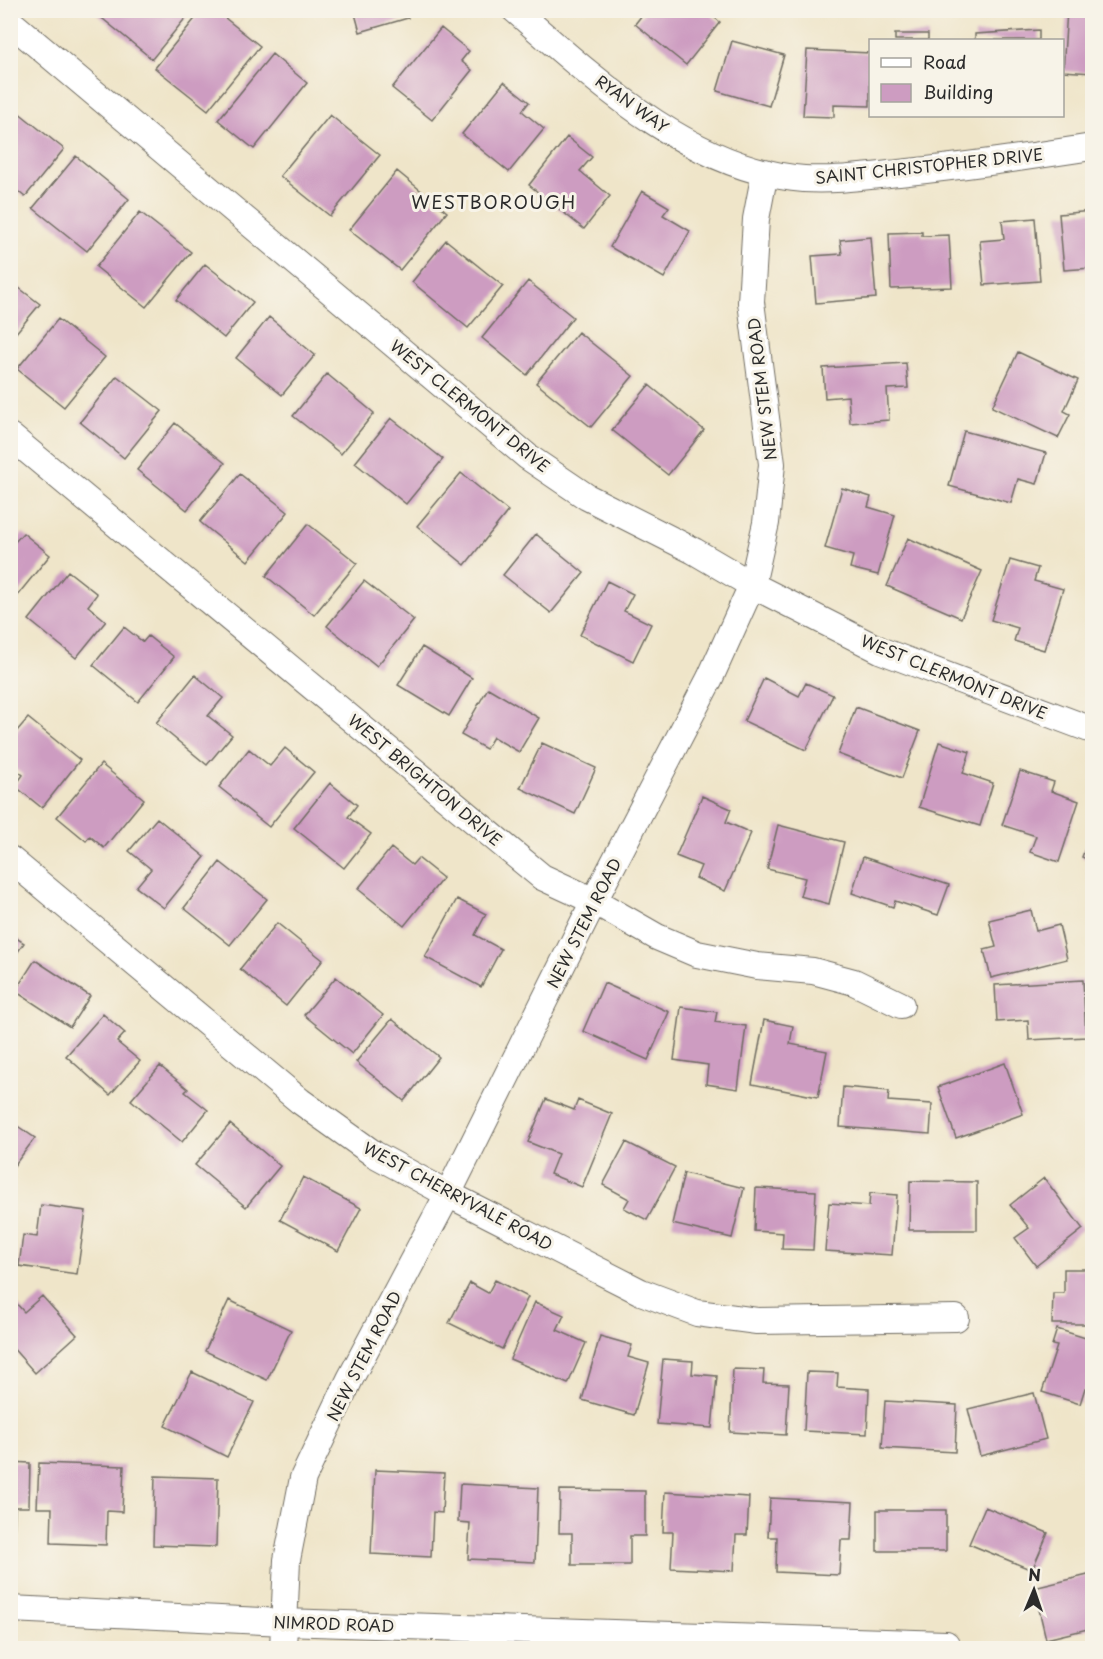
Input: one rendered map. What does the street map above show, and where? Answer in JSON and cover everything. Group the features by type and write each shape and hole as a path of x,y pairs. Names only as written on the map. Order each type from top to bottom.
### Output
{"street":[{"name":"RYAN WAY","path":"515,10 570,58 658,125 709,152 765,172"},
{"name":"WEST CLERMONT DRIVE","path":"10,22 528,457 586,497 694,551 752,585 882,651 1091,727"},
{"name":"SAINT CHRISTOPHER DRIVE","path":"765,172 804,179 841,179 970,165 1092,147"},
{"name":"NEW STEM ROAD","path":"283,1648 287,1560 303,1478 350,1379 448,1194 594,901 710,678 752,585 766,523 772,464 751,302 756,219 765,172"},
{"name":"WEST BRIGHTON DRIVE","path":"10,436 542,877 594,901 657,937 697,954 757,966 813,971 854,982 901,1005"},
{"name":"WEST CHERRYVALE ROAD","path":"10,859 300,1101 374,1154 641,1292 697,1313 757,1322 956,1318"},
{"name":"NIMROD ROAD","path":"10,1609 284,1622 946,1644"}],"building":[{"path":"92,10 192,10 152,59"},
{"path":"202,10 215,10 260,46 208,110 155,68"},
{"path":"354,10 406,10 408,18 360,32"},
{"path":"646,10 705,10 720,22 686,65 635,24"},
{"path":"1067,10 1092,10 1092,73 1064,71"},
{"path":"441,28 469,51 461,61 472,70 432,120 392,88"},
{"path":"1039,30 1039,39 975,39 975,34"},
{"path":"895,34 928,34 928,39 895,39"},
{"path":"732,41 784,55 769,106 717,91"},
{"path":"807,50 869,53 869,106 834,105 834,117 803,116"},
{"path":"272,54 307,83 254,149 218,120"},
{"path":"504,82 529,102 522,111 544,129 509,172 462,134"},
{"path":"13,108 64,149 25,197 10,185 10,111"},
{"path":"330,115 380,155 330,216 280,176"},
{"path":"567,137 592,157 580,171 610,196 584,229 529,185"},
{"path":"76,156 129,199 87,251 33,208"},
{"path":"397,171 447,212 400,270 349,230"},
{"path":"642,191 669,207 663,215 690,231 664,278 610,247"},
{"path":"1092,211 1092,268 1064,270 1059,214"},
{"path":"140,212 191,252 146,307 96,267"},
{"path":"1035,218 1040,281 984,285 980,241 1004,239 1002,221"},
{"path":"922,232 922,236 949,235 952,287 891,289 889,233"},
{"path":"871,237 876,298 816,303 812,256 842,254 840,240"},
{"path":"446,240 503,286 468,328 412,282"},
{"path":"205,264 253,302 224,338 176,300"},
{"path":"10,281 40,304 10,340"},
{"path":"528,281 573,317 527,375 482,338"},
{"path":"269,317 315,355 282,395 236,358"},
{"path":"58,319 105,357 64,407 17,369"},
{"path":"578,332 633,376 591,427 536,383"},
{"path":"1018,352 1078,380 1064,411 1070,414 1058,438 992,407"},
{"path":"906,363 908,388 887,389 889,420 850,423 848,396 825,398 823,368"},
{"path":"327,374 374,413 341,454 293,416"},
{"path":"117,376 162,411 124,458 80,422"},
{"path":"649,385 704,430 668,475 612,430"},
{"path":"391,418 443,459 406,504 355,463"},
{"path":"175,423 225,463 187,510 137,470"},
{"path":"964,431 1046,453 1037,484 1018,479 1011,503 949,486"},
{"path":"461,473 508,511 465,565 417,526"},
{"path":"240,474 288,512 248,561 200,522"},
{"path":"842,488 871,497 868,507 895,515 878,575 850,568 853,556 825,548"},
{"path":"308,524 357,563 314,615 266,576"},
{"path":"23,533 50,555 12,602 10,600 10,539 14,543"},
{"path":"536,534 584,573 551,613 503,575"},
{"path":"908,538 982,571 961,618 887,586"},
{"path":"1010,560 1038,568 1034,581 1063,589 1044,650 1014,641 1018,628 991,620"},
{"path":"68,571 97,594 88,606 106,621 76,658 29,620"},
{"path":"364,581 414,620 377,666 327,626"},
{"path":"607,581 633,594 624,611 651,624 633,661 580,635"},
{"path":"124,627 143,642 148,636 174,657 138,702 93,665"},
{"path":"422,647 472,678 449,716 398,685"},
{"path":"195,675 223,698 208,716 232,735 207,765 156,723"},
{"path":"764,678 799,696 806,683 833,695 806,750 744,721"},
{"path":"488,688 539,718 519,752 493,737 486,749 461,735"},
{"path":"856,707 920,731 902,778 838,754"},
{"path":"28,718 80,760 42,808 15,786 23,775 10,765 10,739"},
{"path":"939,742 970,752 963,773 993,783 980,826 919,807"},
{"path":"542,743 596,768 575,814 520,788"},
{"path":"285,748 314,772 269,827 219,787 249,749 270,766"},
{"path":"101,764 144,799 104,848 90,836 86,841 57,817"},
{"path":"1020,771 1054,782 1051,791 1079,801 1059,862 1030,852 1036,836 1002,825"},
{"path":"330,783 357,805 348,817 371,834 344,868 294,828"},
{"path":"702,796 731,809 726,822 751,833 725,891 696,878 701,866 676,856"},
{"path":"157,818 205,857 164,908 136,887 151,869 129,851"},
{"path":"778,825 844,842 829,904 800,896 805,878 767,869"},
{"path":"1092,830 1092,861 1082,857"},
{"path":"391,848 412,865 418,858 443,878 404,926 358,889"},
{"path":"863,857 949,885 938,915 895,901 893,907 852,893"},
{"path":"220,862 267,899 230,945 184,908"},
{"path":"457,899 486,914 475,935 501,949 481,987 425,957"},
{"path":"1031,910 1036,931 1059,925 1067,959 991,978 984,950 996,947 989,920"},
{"path":"277,923 323,960 286,1006 240,969"},
{"path":"10,934 24,943 10,963"},
{"path":"35,960 90,996 70,1027 15,991"},
{"path":"336,977 383,1015 352,1054 304,1015"},
{"path":"1083,980 1086,1037 1029,1040 1028,1020 997,1022 995,985"},
{"path":"604,983 669,1012 648,1060 583,1031"},
{"path":"681,1007 717,1012 715,1022 746,1026 738,1089 706,1084 708,1065 674,1060"},
{"path":"103,1014 125,1033 117,1042 140,1061 110,1095 66,1056"},
{"path":"392,1019 439,1057 404,1101 356,1062"},
{"path":"764,1020 793,1026 790,1044 827,1051 818,1097 752,1084"},
{"path":"1005,1063 1023,1114 956,1138 938,1087"},
{"path":"160,1066 188,1089 185,1092 208,1110 182,1142 131,1100"},
{"path":"843,1087 889,1091 888,1101 932,1104 930,1134 840,1127"},
{"path":"546,1099 574,1110 578,1100 612,1114 582,1187 550,1174 558,1154 528,1142"},
{"path":"10,1121 35,1138 10,1171"},
{"path":"230,1124 280,1166 246,1207 195,1165"},
{"path":"626,1142 675,1167 647,1220 624,1208 629,1199 603,1185"},
{"path":"684,1173 744,1188 732,1238 672,1224"},
{"path":"303,1177 361,1208 338,1251 280,1220"},
{"path":"1044,1178 1083,1229 1036,1266 1015,1238 1029,1228 1010,1205"},
{"path":"910,1181 977,1182 977,1230 909,1230"},
{"path":"756,1188 816,1191 813,1250 782,1249 783,1233 754,1231"},
{"path":"870,1193 897,1195 892,1255 825,1251 829,1203 869,1206"},
{"path":"41,1205 86,1211 77,1274 19,1266 23,1235 37,1237"},
{"path":"1064,1269 1092,1269 1092,1324 1052,1324 1053,1293 1064,1293"},
{"path":"495,1280 528,1297 502,1349 449,1323 470,1283 488,1293"},
{"path":"42,1296 77,1335 35,1373 10,1345 10,1308 16,1303 24,1312"},
{"path":"229,1300 291,1330 267,1380 205,1351"},
{"path":"535,1302 564,1315 557,1330 586,1343 568,1384 510,1359"},
{"path":"1057,1329 1092,1340 1092,1390 1085,1388 1080,1404 1042,1392 1057,1346 1052,1345"},
{"path":"600,1336 632,1345 628,1357 649,1363 634,1415 582,1400"},
{"path":"663,1359 693,1361 692,1374 717,1376 712,1428 657,1424"},
{"path":"733,1369 764,1370 763,1383 789,1384 786,1435 730,1432"},
{"path":"192,1372 254,1402 227,1457 165,1426"},
{"path":"807,1372 838,1373 837,1387 869,1389 867,1434 804,1431"},
{"path":"1034,1393 1046,1439 980,1456 968,1409"},
{"path":"885,1401 957,1405 955,1452 882,1448"},
{"path":"10,1462 30,1463 29,1507 15,1507 14,1540 10,1540"},
{"path":"39,1463 124,1466 122,1512 107,1511 106,1545 51,1543 52,1508 37,1508"},
{"path":"375,1470 444,1473 442,1513 433,1512 431,1557 371,1554"},
{"path":"155,1476 218,1478 216,1547 153,1545"},
{"path":"460,1484 538,1488 535,1562 468,1559 470,1523 458,1522"},
{"path":"560,1490 645,1491 645,1536 630,1536 630,1565 572,1565 572,1533 559,1533"},
{"path":"665,1492 749,1497 747,1535 736,1535 734,1571 671,1568 673,1532 663,1532"},
{"path":"770,1498 853,1502 851,1540 841,1540 839,1575 776,1572 777,1537 768,1537"},
{"path":"985,1507 1048,1533 1032,1570 969,1544"},
{"path":"877,1510 946,1510 946,1551 877,1551"},
{"path":"1092,1574 1092,1628 1046,1639 1034,1588"}],"district":[{"name":"WESTBOROUGH","path":"494,203"}]}
